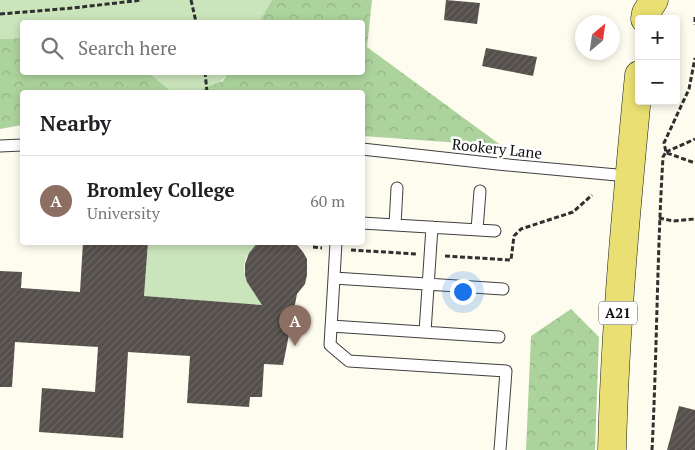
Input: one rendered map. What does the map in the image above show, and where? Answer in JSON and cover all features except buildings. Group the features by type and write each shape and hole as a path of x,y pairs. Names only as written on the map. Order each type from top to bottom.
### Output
{"main road":[{"name":"A21","path":"612,450 613,390 628,176 636,105"}],"lane":[{"path":"0,146 20,145"},
{"name":"Rookery Lane","path":"365,149 628,176"},
{"path":"395,225 397,188"},
{"path":"477,230 480,191"},
{"path":"365,222 495,231"},
{"path":"425,332 432,227"},
{"path":"336,245 330,345 349,361 506,371 500,450"},
{"path":"334,278 503,289"},
{"path":"331,326 499,337"}],"path":[{"path":"106,4 109,0"},
{"path":"0,14 142,0"},
{"path":"191,0 196,20"},
{"path":"695,17 695,25"},
{"path":"666,152 664,143 689,89 694,75 695,58"},
{"path":"205,75 207,90"},
{"path":"652,450 656,376 659,218 663,157 666,152 695,139"},
{"path":"666,152 695,163"},
{"path":"659,218 673,220 695,219"}],"green space":[{"path":"0,0 272,0 260,20 20,20 20,38 0,39"},
{"path":"272,0 372,0 367,47 502,146 365,136 365,90 199,90 223,81 227,75 365,75 365,20 260,20"},
{"path":"20,38 20,75 151,75 170,90 20,90 20,125 0,129 0,39"},
{"path":"151,75 226,75 217,84 203,89 170,90"},
{"path":"148,245 256,245 246,258 245,273 250,286 272,306 144,296"},
{"path":"571,309 599,337 595,450 526,450 531,336"}],"place":[{"name":"Bromley College","path":"295,346"}]}
